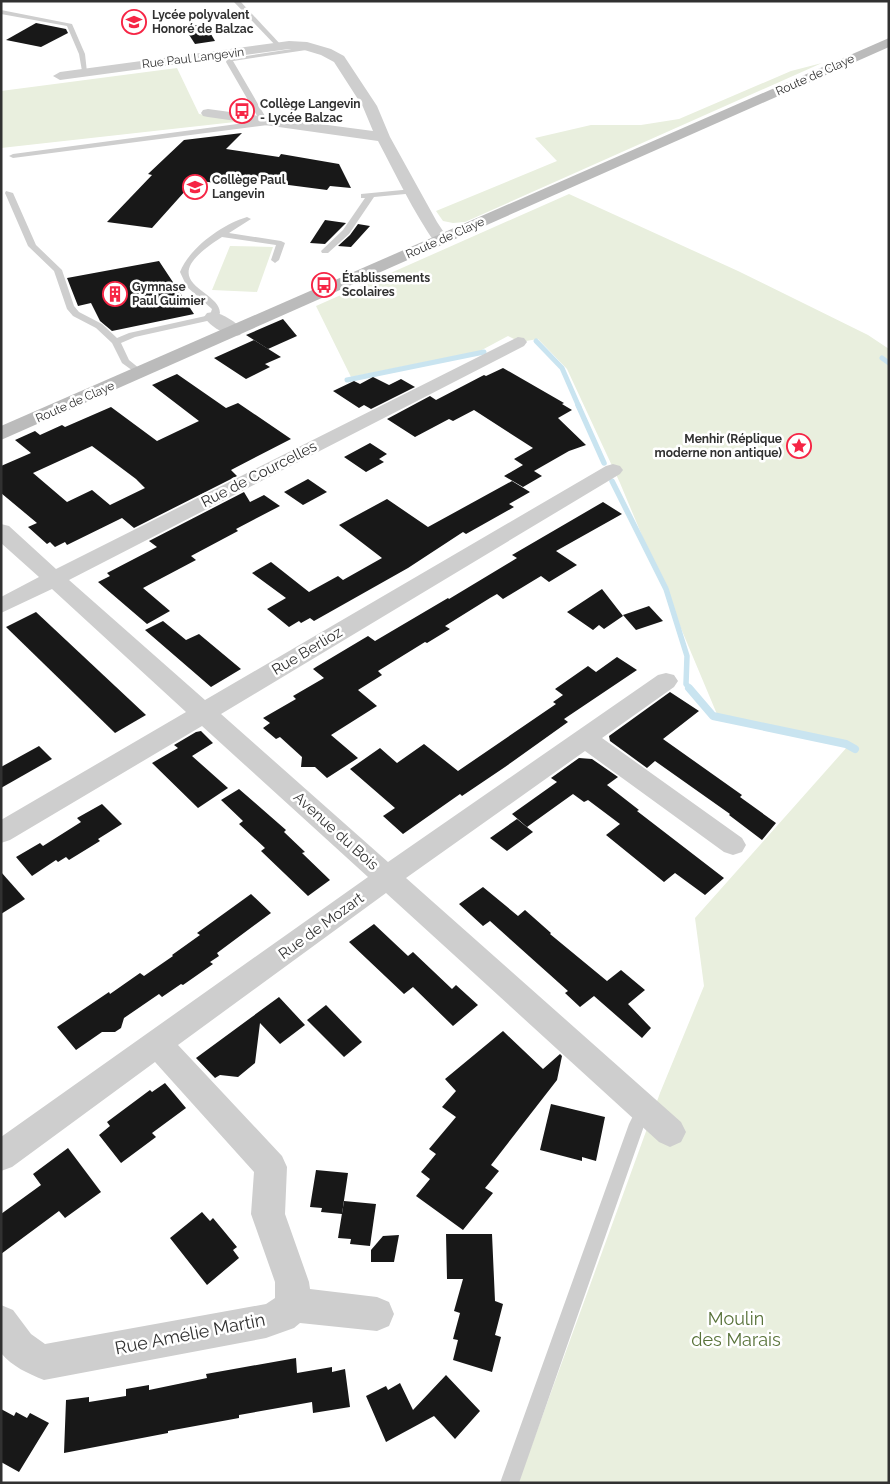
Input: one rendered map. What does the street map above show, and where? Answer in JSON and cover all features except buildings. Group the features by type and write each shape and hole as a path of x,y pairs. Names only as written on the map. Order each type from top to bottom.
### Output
{"main road":[{"name":"Route de Claye","path":"1,434 889,42"}],"street":[{"name":"Rue Paul Langevin","path":"60,76 85,71 182,61 302,45 326,52 324,60 358,107 371,129 383,137 442,240"},
{"path":"208,114 383,137"},
{"path":"213,317 234,331"},
{"name":"Rue de Courcelles","path":"1,606 518,342"},
{"name":"Rue Berlioz","path":"1,833 613,470"},
{"name":"Avenue du Bois","path":"1,531 670,1132"},
{"name":"Rue de Mozart","path":"1,1156 388,877 666,681"},
{"path":"584,738 733,845"},
{"path":"158,1044 271,1167 268,1214 292,1282 293,1305 377,1314"},
{"name":"Rue Amélie Martin","path":"1,1322 18,1346 29,1357 44,1362 266,1321 282,1316 293,1305"}],"lane":[{"path":"236,1 280,47"},
{"path":"1,12 70,25 82,54 85,71"},
{"path":"13,156 265,122 229,62 230,59 311,48"},
{"path":"362,197 413,191"},
{"path":"9,193 32,246 58,270 70,307 76,314 99,326 116,342 125,362 140,373"},
{"path":"325,251 332,241 342,237 371,196"},
{"path":"116,342 132,335 213,317 216,313 216,308 188,282 184,275 185,268 203,246 247,219"},
{"path":"221,234 252,242 281,243 275,260"},
{"path":"509,1483 637,1124 645,1109"}],"green space":[{"path":"822,63 465,222 453,223 443,221 436,211 557,161 535,138 591,125 641,125 679,119 791,71"},
{"path":"177,68 199,114 244,121 1,148 1,91"},
{"name":"Moulin des Marais","path":"569,194 738,271 868,335 889,349 889,1483 518,1483 660,1093 704,986 695,918 848,746 719,719 620,483 567,369 538,339 520,342 508,336 480,351 351,377 316,306"},
{"path":"230,246 273,247 257,292 212,290"}],"waterway":[{"path":"536,341 562,368 579,407"},
{"path":"347,380 484,352"},
{"path":"882,358 889,363"},
{"path":"578,405 604,463"},
{"path":"612,481 666,589 687,656 686,684 690,689"},
{"path":"689,688 713,716 846,744 855,749"}],"place":[{"name":"Lycée polyvalent Honoré de Balzac","path":"134,22"},
{"name":"Collège Langevin - Lycée Balzac","path":"242,111"},
{"name":"Collège Paul Langevin","path":"195,187"},
{"name":"Établissements Scolaires","path":"324,285"},
{"name":"Gymnase Paul Guimier","path":"115,294"},
{"name":"Menhir (Réplique moderne non antique)","path":"799,446"}]}
